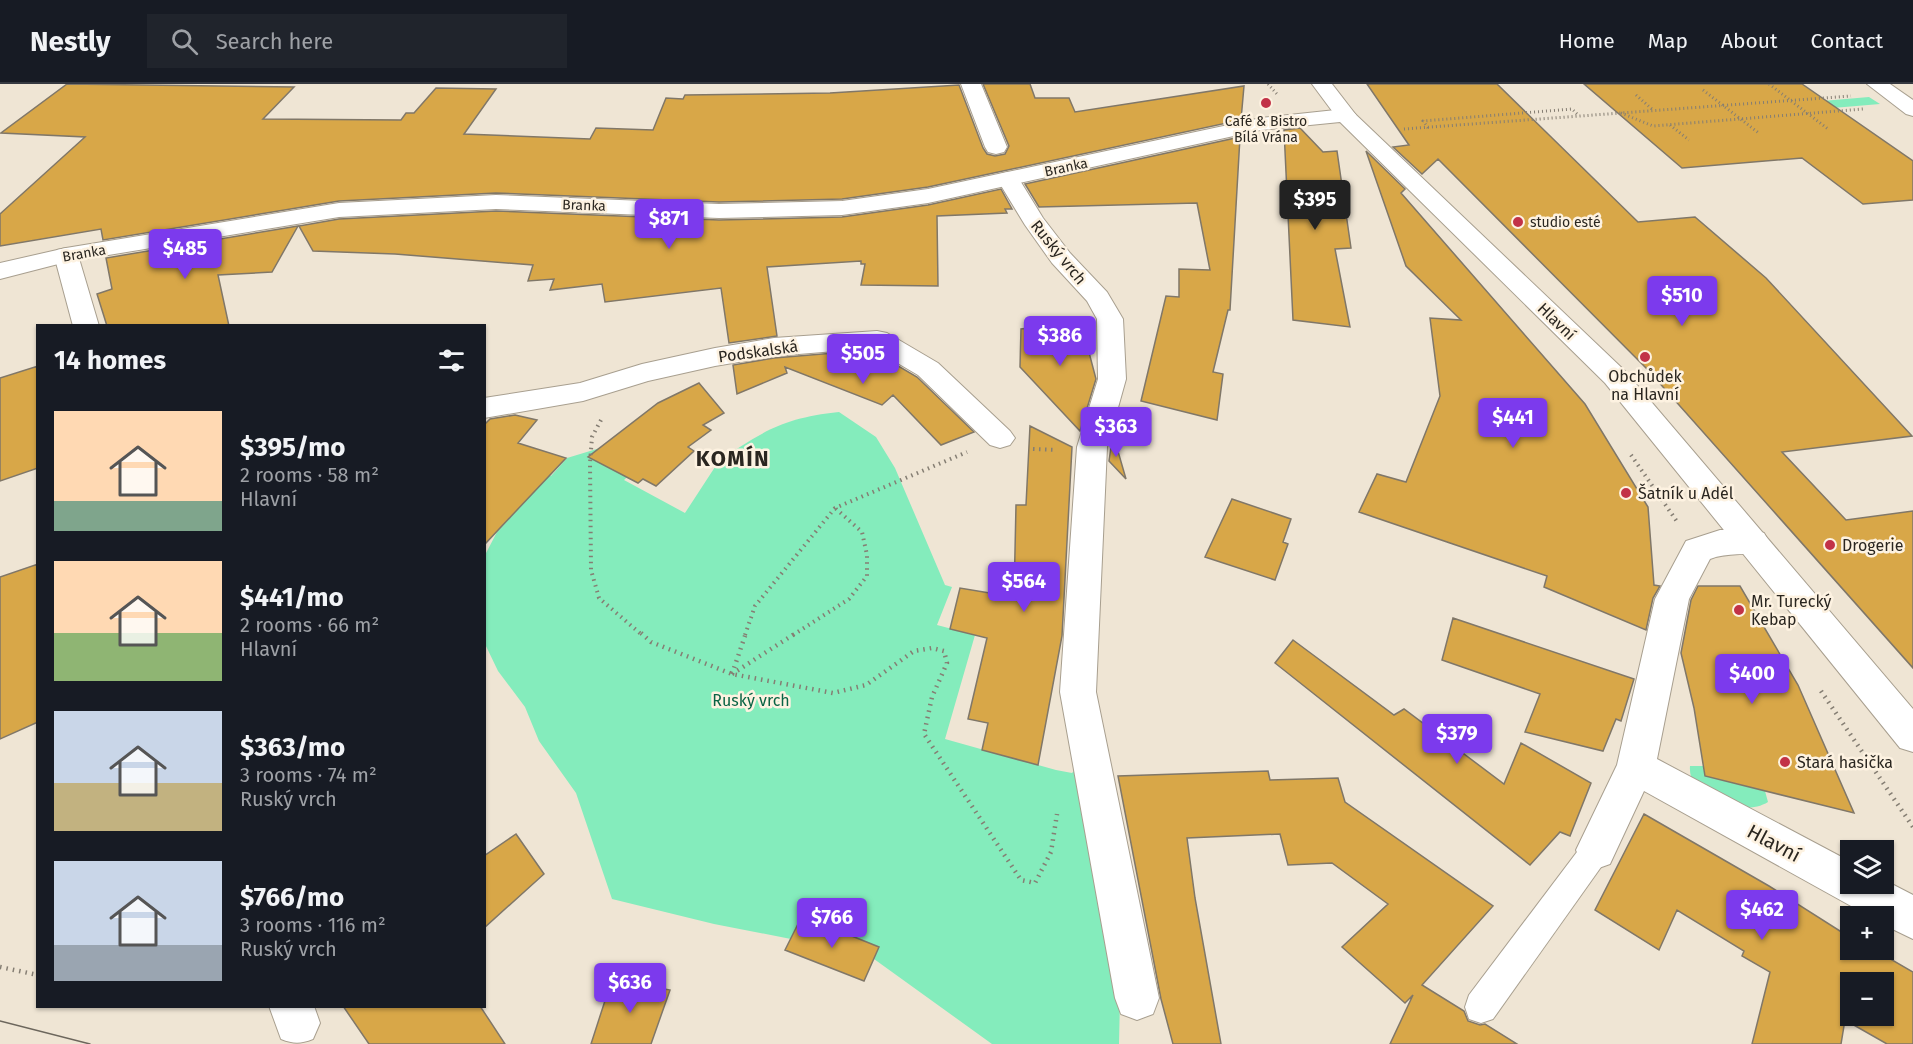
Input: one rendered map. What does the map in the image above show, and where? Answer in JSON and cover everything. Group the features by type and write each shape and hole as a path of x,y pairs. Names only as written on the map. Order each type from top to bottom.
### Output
{"street":[{"path":"971,84 996,147"},
{"name":"Hlavní","path":"1322,84 1345,115 1616,377 1913,736"},
{"path":"1877,84 1913,110"},
{"name":"Branka","path":"0,271 66,255 339,210 496,202 719,211 842,208 928,196 1008,180 1261,124 1345,115"},
{"name":"Ruský vrch","path":"1008,180 1033,220 1061,258 1098,298 1110,319 1112,379 1092,447 1078,692 1137,998"},
{"path":"66,255 85,324"},
{"name":"Podskalská","path":"486,408 584,392 642,374 715,357 774,347 877,339 928,369 1000,438"},
{"path":"1596,850 1636,767 1672,599 1698,550 1720,542 1753,542"},
{"name":"Hlavní","path":"1636,767 1913,918"}],"lane":[{"path":"1481,1007 1596,850"}],"path":[{"path":"1769,84 1828,129"},
{"path":"1703,90 1760,134"},
{"path":"1636,95 1654,111"},
{"path":"1398,130 1859,95"},
{"path":"1428,128 1423,121 1572,109 1580,116"},
{"path":"1620,113 1653,126 1867,109"},
{"path":"1497,115 1505,122"},
{"path":"1670,124 1689,140"},
{"path":"732,674 755,606 835,508 1000,438"},
{"path":"1625,446 1650,486 1698,550"},
{"path":"590,463 591,570 599,598 651,642 732,674 833,693 866,685 914,651 932,648 944,651 948,663 935,686 926,712 924,734 1021,880 1035,883 1051,852 1059,806"},
{"path":"732,674 849,599 867,576 867,555 862,532 835,508"},
{"path":"0,967 36,975"}],"green space":[{"path":"1869,97 1880,104 1809,110 1799,103"},
{"name":"Ruský vrch","path":"839,412 876,437 895,468 945,585 952,587 937,625 975,635 945,739 1056,770 1072,773 1076,769 1120,999 1119,1044 992,1044 874,959 879,947 802,917 791,939 714,924 612,899 576,793 539,741 525,707 498,671 486,646 486,553 497,532 524,503 542,473 551,476 567,458 600,448 627,477 624,480 685,513 715,467 713,465 772,429 801,418"},
{"path":"1690,766 1703,766 1705,776 1765,791 1768,802 1745,808 1718,803 1697,788 1691,778"}],"building":[{"path":"67,84 294,87 263,119 401,120 406,113 414,113 436,88 496,89 464,134 590,139 596,128 653,130 666,98 683,99 685,95 830,93 959,85 983,148 987,154 995,156 1005,154 1009,146 983,84 1030,84 1035,98 1069,98 1075,112 1244,86 1241,120 928,187 842,199 719,202 496,193 339,201 103,240 101,229 0,246 0,214 85,137 1,133"},
{"path":"1367,84 1497,84 1638,222 1695,217 1766,278 1912,436 1782,452 1846,520 1913,511 1913,668 1647,369 1438,159 1422,174 1393,147 1409,145"},
{"path":"1584,84 1802,84 1913,161 1913,200 1863,204 1802,158 1682,168"},
{"path":"1300,128 1323,152 1337,151 1351,248 1335,249 1350,327 1293,320 1284,130"},
{"path":"1240,137 1230,310 1228,310 1213,372 1223,374 1217,420 1141,401 1166,296 1179,297 1179,269 1210,270 1197,203 1039,207 1025,184"},
{"path":"1366,151 1405,189 1401,193 1585,404 1648,507 1654,585 1660,586 1653,598 1646,630 1544,587 1547,576 1359,512 1377,474 1406,482 1440,396 1430,318 1461,320 1406,266"},
{"path":"1001,189 1012,209 1005,209 1007,213 937,216 938,286 861,285 865,264 861,264 861,261 767,267 777,336 729,343 721,288 605,302 602,284 550,290 554,279 528,281 533,265 395,254 313,251 299,226 339,219 496,211 719,220 842,217 928,205"},
{"path":"298,226 272,272 218,275 229,324 106,324 97,294 112,289 106,258"},
{"path":"1081,322 1096,379 1080,431 1020,367 1021,329"},
{"path":"871,350 917,377 974,432 941,445 893,395 882,405 785,367 787,373 737,394 733,365 774,358"},
{"path":"36,367 36,469 0,481 0,378"},
{"path":"699,383 724,413 703,425 711,430 688,447 694,451 656,486 643,479 638,483 588,457 658,403"},
{"path":"515,415 537,420 518,443 566,458 486,543 486,423 490,419"},
{"path":"1030,426 1072,447 1062,636 1038,765 982,750 988,723 968,719 987,638 950,629 960,588 1014,597 1016,505 1026,505"},
{"path":"1113,434 1126,479 1109,461"},
{"path":"1232,499 1291,519 1283,542 1288,544 1275,580 1205,557"},
{"path":"36,565 36,723 0,739 0,577"},
{"path":"1698,586 1740,586 1798,685 1854,813 1705,776 1694,708 1681,653 1691,600"},
{"path":"1453,618 1634,679 1621,721 1616,719 1603,751 1525,732 1540,694 1442,660"},
{"path":"1293,640 1394,715 1404,709 1504,784 1521,743 1591,783 1570,836 1560,832 1530,865 1275,663"},
{"path":"1268,771 1270,780 1338,778 1345,802 1493,906 1422,985 1464,1011 1468,1021 1480,1025 1485,1024 1517,1044 1390,1044 1413,995 1405,1003 1342,947 1388,904 1332,863 1288,865 1280,834 1187,838 1195,898 1221,1044 1173,1044 1161,999 1118,776"},
{"path":"1644,814 1769,886 1840,931 1840,960 1892,960 1913,972 1913,1044 1887,1044 1856,1026 1894,1026 1894,972 1840,972 1840,1026 1844,1026 1841,1044 1752,1044 1770,972 1742,956 1744,951 1677,910 1659,950 1595,910"},
{"path":"516,834 544,874 486,926 486,855"},
{"path":"802,916 879,947 864,981 785,950"},
{"path":"612,979 670,990 651,1044 591,1044"},
{"path":"344,1008 481,1008 505,1044 369,1044"}],"tram line":[{"path":"0,1021 90,1044"}],"place":[{"name":"Café & Bistro Bílá Vrána","path":"1266,103"},
{"name":"studio esté","path":"1518,222"},
{"name":"Obchůdek na Hlavní","path":"1645,357"},
{"name":"Šatník u Adél","path":"1626,493"},
{"name":"Drogerie","path":"1830,545"},
{"name":"Mr. Turecký Kebap","path":"1739,610"},
{"name":"Stará hasička","path":"1785,762"}],"district":[{"name":"KOMÍN","path":"733,458"}]}
